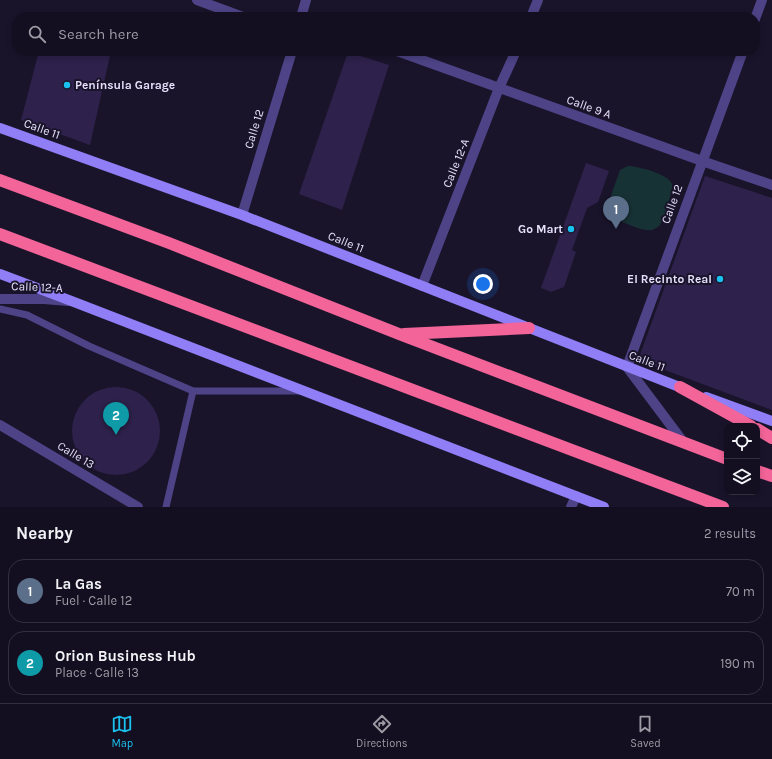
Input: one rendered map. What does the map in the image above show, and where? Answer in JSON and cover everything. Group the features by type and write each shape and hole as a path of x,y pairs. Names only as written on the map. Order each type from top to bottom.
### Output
{"highway":[{"path":"0,180 169,243 399,334 724,458"},
{"path":"0,234 723,507"},
{"path":"399,334 529,328"},
{"path":"680,387 746,423"},
{"path":"760,431 772,438"},
{"path":"760,472 772,476"}],"main road":[{"name":"Calle 11","path":"0,128 242,215 627,367 772,421"},
{"path":"0,274 604,507"}],"street":[{"path":"197,0 229,12"},
{"path":"304,12 306,0"},
{"path":"533,12 538,0"},
{"path":"758,12 762,0"},
{"name":"Calle 12","path":"242,215 290,56"},
{"name":"Calle 9 A","path":"411,56 702,162 772,185"},
{"name":"Calle 12-A","path":"422,286 499,88 514,56"},
{"name":"Calle 12","path":"627,367 741,56"},
{"name":"Calle 12-A","path":"0,299 44,299 74,302"},
{"path":"627,367 684,443"},
{"name":"Calle 13","path":"0,425 138,507"},
{"path":"571,507 576,496"}],"lane":[{"path":"0,309 27,315 89,346 193,391 304,391"},
{"path":"166,507 193,391"}],"green space":[{"path":"628,166 638,167 659,174 670,180 672,184 670,198 664,217 660,225 653,230 637,228 611,217 608,210 608,204 620,170"}],"building":[{"name":"Península Garage","path":"38,56 110,56 90,145 21,120"},
{"path":"347,56 361,56 389,65 342,210 299,194"},
{"name":"Go Mart","path":"586,163 609,171 598,202 587,208 572,250 576,252 564,287 551,292 541,288"},
{"name":"El Recinto Real","path":"705,176 772,198 772,410 638,360"},
{"path":"116,387 133,391 147,400 156,414 160,431 156,448 147,462 133,471 116,475 99,471 85,462 76,448 72,431 76,414 85,400 99,391"}],"place":[{"name":"Península Garage","path":"67,85"},
{"name":"Go Mart","path":"571,229"},
{"name":"La Gas","path":"616,229"},
{"name":"El Recinto Real","path":"720,279"},
{"name":"Orion Business Hub","path":"116,435"}]}
